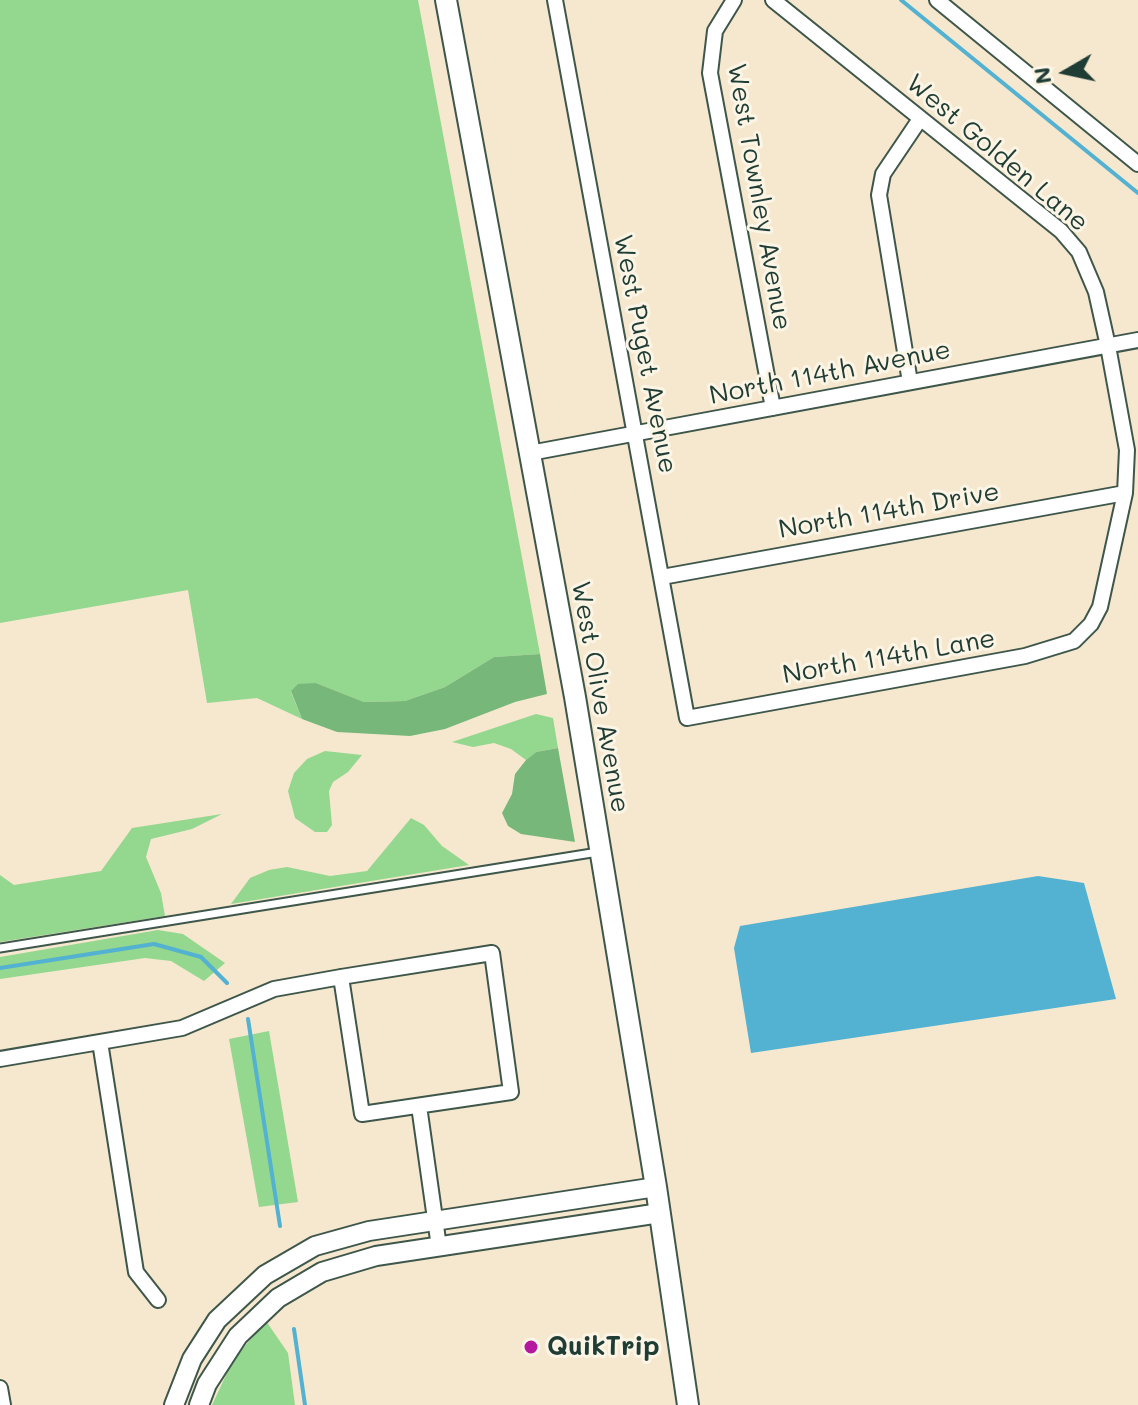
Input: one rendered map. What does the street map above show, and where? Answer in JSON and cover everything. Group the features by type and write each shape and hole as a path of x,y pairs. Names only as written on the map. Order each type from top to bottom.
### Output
{"main road":[{"name":"West Olive Avenue","path":"446,0 601,851 688,1405"}],"street":[{"name":"West Puget Avenue","path":"555,0 687,718"},
{"name":"West Townley Avenue","path":"734,0 715,31 710,73 773,408"},
{"name":"West Golden Lane","path":"773,0 1070,241 1091,274 1127,450 1125,493 1106,591 1091,624"},
{"path":"937,0 1138,164"},
{"path":"910,382 879,195 889,162 920,119"},
{"name":"North 114th Avenue","path":"530,453 1138,340"},
{"name":"North 114th Drive","path":"662,577 1125,493"},
{"name":"North 114th Lane","path":"687,718 1039,653 1074,641 1091,624"},
{"path":"0,1059 182,1028 274,989 341,977 492,953 511,1092 362,1114 341,977"},
{"path":"100,1042 136,1272 158,1300"},
{"path":"419,1106 439,1247"},
{"path":"174,1405 199,1345 227,1309 265,1275 315,1246 369,1231 656,1187"},
{"path":"199,1405 214,1372 247,1327 278,1298 322,1272 362,1258 660,1213"},
{"path":"227,1309 247,1327"},
{"path":"0,1388 3,1405"}],"lane":[{"path":"0,948 601,851"}],"green space":[{"path":"0,0 418,0 540,654 494,657 445,687 405,701 364,702 316,683 291,692 302,719 257,698 207,703 188,590 0,623"},
{"path":"540,654 547,694 515,702 445,729 410,736 337,732 302,719 291,691 298,684 316,683 364,702 405,701 445,687 494,657"},
{"path":"536,714 553,718 558,748 536,752 526,760 511,749 494,743 473,747 452,742"},
{"path":"558,748 575,842 521,834 508,826 502,813 512,794 515,774 526,760 536,752"},
{"path":"325,751 362,755 348,772 333,782 329,791 332,825 327,832 315,832 295,818 288,791 294,773 307,759"},
{"path":"222,814 192,829 151,839 146,857 161,893 165,916 0,942 0,875 14,885 101,871 132,828"},
{"path":"411,818 424,825 442,846 469,865 231,904 250,878 269,870 287,867 330,876 367,871"},
{"path":"158,930 183,934 225,963 204,981 171,961 145,958 0,979 0,957"},
{"path":"269,1031 298,1202 259,1207 229,1039"},
{"path":"266,1321 288,1353 295,1405 212,1405 233,1360"}],"water":[{"path":"1038,876 1084,883 1116,999 751,1053 734,948 740,926"}],"waterway":[{"path":"901,0 1138,193"},
{"path":"0,968 154,944 201,957 227,983"},
{"path":"248,1019 280,1226"},
{"path":"294,1329 305,1405"}],"place":[{"name":"QuikTrip","path":"531,1347"}]}
